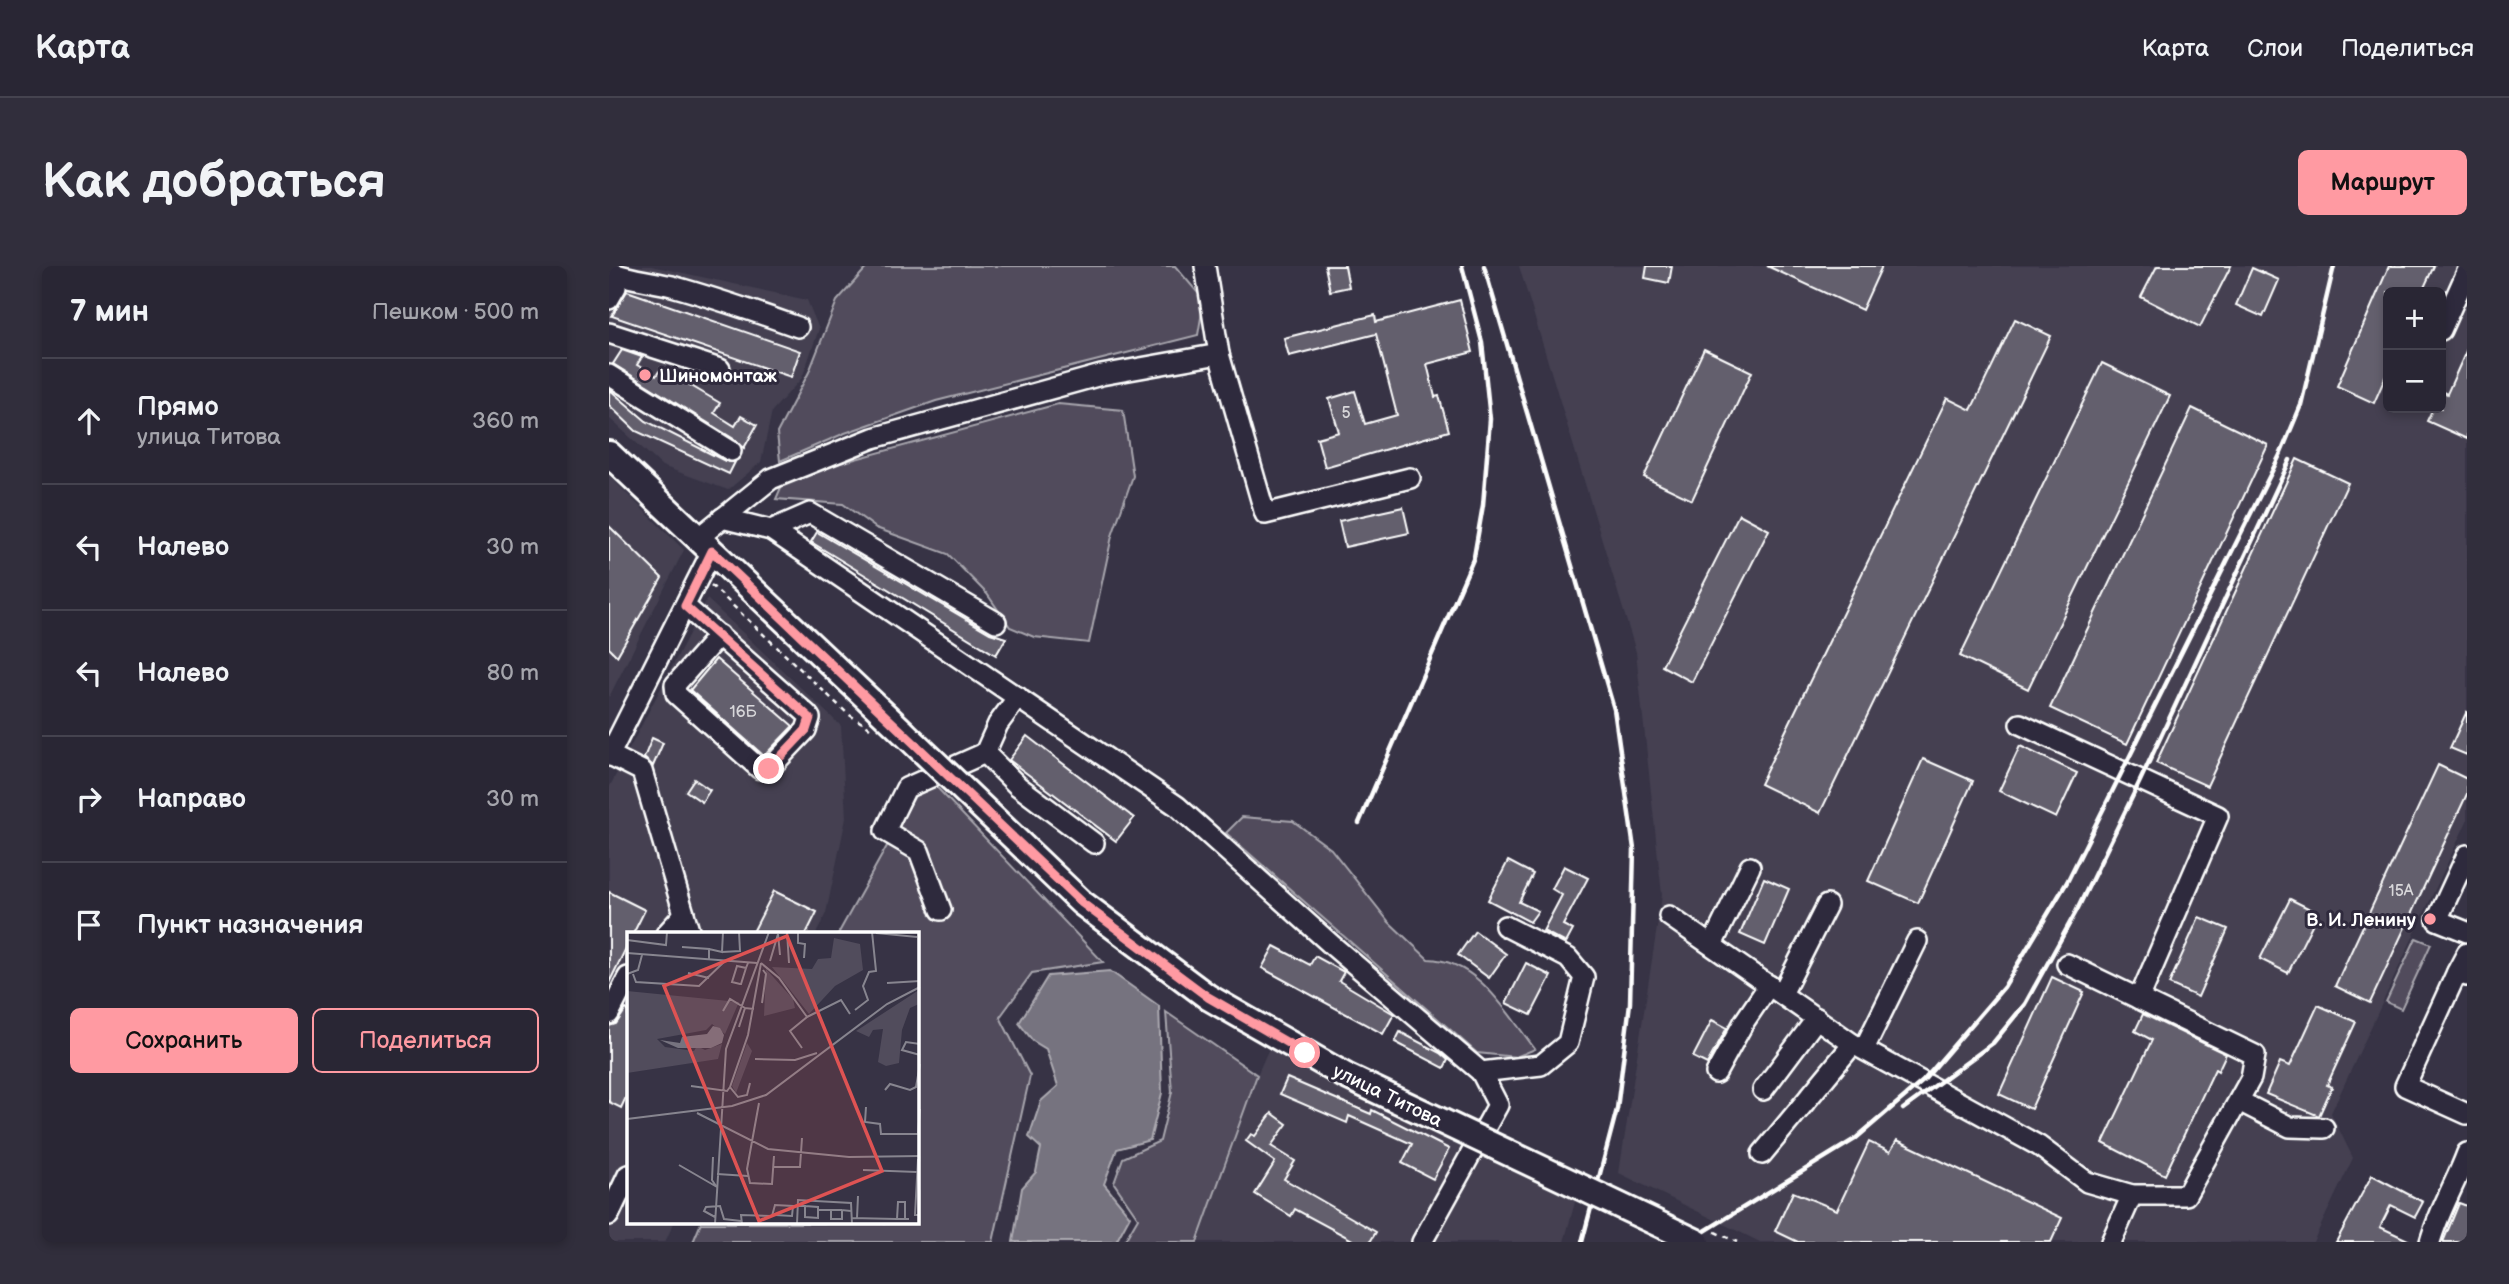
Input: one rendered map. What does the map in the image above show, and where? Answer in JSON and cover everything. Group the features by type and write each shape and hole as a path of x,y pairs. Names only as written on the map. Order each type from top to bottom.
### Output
{"main road":[{"name":"улица Титова","path":"609,454 1082,903 1208,997 1346,1076 1705,1237"}],"street":[{"path":"1205,266 1219,354 1265,514 1410,478"},
{"path":"2446,319 2467,272"},
{"path":"609,299 616,287 613,273 632,275 713,297 798,327"},
{"path":"609,332 720,369"},
{"path":"688,932 642,771 609,756 701,575 705,545 722,517 771,479 873,438 1101,375 1219,354"},
{"path":"609,375 731,451"},
{"path":"771,530 810,513 996,622"},
{"path":"722,517 771,530 1177,806 1333,946 1481,1072 1498,1105 1422,1242"},
{"path":"685,606 719,635 810,718 806,730 769,769 760,769 676,694 675,685 719,635"},
{"path":"941,910 919,851 885,831 906,788 985,753 999,724 1019,697"},
{"path":"2020,724 2218,816 2139,999"},
{"path":"985,753 1018,786 1094,843"},
{"path":"2467,855 2437,920 2467,932"},
{"path":"1712,945 1750,867"},
{"path":"1716,1073 1744,1021 1776,990 1827,905"},
{"path":"668,932 684,914"},
{"path":"1669,916 1859,1046 2039,1146 2087,1182 2132,1195 2186,1195 2251,1079 2255,1055 2067,964"},
{"path":"1481,1072 1541,1065 1568,1043 1584,977 1568,958 1505,926"},
{"path":"1762,1154 1859,1046 1917,941"},
{"path":"2467,953 2462,974 2405,1086 2467,1114"},
{"path":"609,1014 627,979"},
{"path":"1763,1090 1817,1018"},
{"path":"2239,1101 2290,1127 2324,1128"},
{"path":"2430,1242 2453,1182 2466,1165"},
{"path":"609,1215 627,1177"},
{"path":"2111,1242 2132,1195"}],"path":[{"path":"701,575 848,715 871,729"},
{"path":"1705,1237 1737,1242"}],"shaded area":[{"path":"609,266 651,266 807,300 819,329 802,378 772,411 761,462 728,490 662,466 609,418"},
{"path":"868,266 1175,266 1204,300 1198,335 936,401 845,433 780,461 777,433 809,372 837,301"},
{"path":"1519,266 2467,266 2467,821 2331,1113 2353,1158 2313,1242 1760,1242 1619,1173 1662,895 1636,652"},
{"path":"1058,404 1123,410 1133,476 1112,536 1089,643 1034,637 1010,627 987,594 948,554 876,528 843,504 776,499 785,478"},
{"path":"609,476 684,550 609,697"},
{"path":"707,599 841,726 846,818 826,913 817,932 627,932 627,1224 674,1224 665,1242 609,1242 609,788"},
{"path":"926,776 1103,962 1032,973 1000,1017 1030,1076 993,1242 693,1242 701,1224 919,1224 919,932 839,932"},
{"path":"1242,817 1293,821 1331,849 1389,922 1428,959 1462,968 1476,978 1502,1005 1535,1049 1516,1057 1477,1053 1226,833"},
{"path":"2416,938 2431,944 2401,1009 2386,1002"},
{"path":"1110,971 1159,1006 1162,1093 1150,1140 1117,1149 1104,1184 1130,1216 1116,1242 1013,1242 1022,1188 1036,1172 1041,1148 1029,1137 1041,1101 1058,1086 1046,1049 1033,1041 1019,1023 1048,976"},
{"path":"1166,1012 1257,1075 1197,1242 1124,1242 1138,1218 1114,1183 1123,1158 1160,1141 1172,1092"},
{"path":"1270,1046 1577,1195 1564,1242 1197,1242"}],"building":[{"path":"1325,266 1345,266 1349,287 1330,291"},
{"path":"1647,266 1672,266 1669,283 1645,278"},
{"path":"1767,266 1882,266 1862,310"},
{"path":"2157,266 2231,266 2200,327 2141,297"},
{"path":"2389,266 2434,266 2424,287 2383,287 2383,382 2374,403 2337,386"},
{"path":"2252,268 2279,280 2263,317 2236,305"},
{"path":"627,291 800,351 791,377 612,316"},
{"path":"1460,300 1473,352 1427,364 1435,397 1439,396 1449,431 1325,467 1317,438 1339,432 1329,399 1355,391 1365,424 1397,415 1376,334 1289,356 1284,338 1375,315 1376,322"},
{"path":"2015,319 2051,336 1820,813 1760,784 1947,398 1971,410"},
{"path":"1704,349 1752,372 1692,500 1644,477"},
{"path":"2467,349 2467,439 2427,421 2431,413 2446,413 2447,394"},
{"path":"622,350 642,357 637,365 656,376 661,368 720,403 714,413 735,426 741,416 757,425 744,448 737,441 613,364"},
{"path":"2102,363 2170,396 2028,689 1960,656"},
{"path":"609,389 646,421 725,461 735,462 729,474 636,431 609,405"},
{"path":"2192,408 2268,445 2127,744 2050,708"},
{"path":"2297,459 2348,483 2207,786 2156,763"},
{"path":"1403,507 1409,533 1345,547 1339,521"},
{"path":"1739,514 1769,530 1692,682 1662,666"},
{"path":"609,526 662,578 617,656 609,648"},
{"path":"817,532 990,633 1006,638 996,655 811,542"},
{"path":"716,659 793,726 764,756 690,690"},
{"path":"2467,711 2467,755 2450,748"},
{"path":"1027,736 1134,818 1116,841 1009,760"},
{"path":"652,738 663,743 653,766 644,758"},
{"path":"2020,746 2077,773 2056,818 1999,791"},
{"path":"1923,759 1973,781 1918,903 1868,881"},
{"path":"2438,765 2467,779 2467,794 2370,1003 2335,986"},
{"path":"694,779 710,790 702,802 686,791"},
{"path":"1508,861 1533,874 1519,902 1538,911 1530,922 1488,900"},
{"path":"1564,866 1588,878 1563,925 1573,930 1566,943 1543,931 1562,895 1552,889"},
{"path":"1764,878 1789,889 1765,945 1740,934"},
{"path":"774,891 817,912 807,932 753,932"},
{"path":"609,892 645,910 634,932 627,932 627,946 609,983"},
{"path":"2290,899 2318,913 2288,973 2260,959"},
{"path":"2199,917 2228,929 2198,997 2169,984"},
{"path":"1475,931 1506,954 1489,978 1458,955"},
{"path":"1274,946 1310,965 1315,956 1344,972 1339,981 1394,1014 1383,1034 1262,968"},
{"path":"1526,963 1551,976 1531,1015 1506,1003"},
{"path":"2052,977 2084,992 2031,1109 1999,1094"},
{"path":"2318,1005 2356,1022 2327,1085 2332,1087 2319,1116 2266,1094 2280,1062 2290,1066"},
{"path":"627,1010 627,1095 621,1108 609,1102 609,1026 616,1024"},
{"path":"2143,1014 2226,1054 2218,1071 2215,1069 2165,1175 2103,1143 2152,1040 2135,1031"},
{"path":"1712,1020 1727,1028 1707,1064 1693,1057"},
{"path":"1400,1032 1440,1053 1448,1060 1444,1068 1395,1042"},
{"path":"1287,1078 1371,1114 1372,1110 1449,1149 1433,1179 1402,1163 1412,1144 1349,1116 1347,1123 1280,1094"},
{"path":"1272,1113 1287,1124 1271,1146 1295,1161 1284,1179 1376,1232 1370,1242 1356,1242 1295,1209 1291,1216 1255,1194 1275,1162 1246,1141 1251,1134 1255,1136"},
{"path":"1897,1140 2062,1218 2051,1242 1798,1242 1775,1231 1793,1192 1837,1210 1869,1142 1890,1152"},
{"path":"2372,1175 2423,1202 2415,1217 2391,1205 2380,1227 2412,1242 2336,1242"},
{"path":"2459,1203 2467,1206 2467,1242 2443,1242"}],"railway":[{"path":"1359,823 1474,557 1483,505 1490,419 1482,342 1462,266"},
{"path":"1484,266 1614,709 1634,849 1630,1003 1617,1109 1582,1242"},
{"path":"1687,1242 1855,1139 1923,1081 2004,987 2067,882 2281,453 2301,405 2334,266"},
{"path":"1903,1109 1993,1043 2025,1004 2077,910 2140,781 2290,460"}],"place":[{"name":"Шиномонтаж","path":"645,375"},
{"name":"В. И. Ленину","path":"2430,919"}],"route":[{"path":"769,769 775,766 806,730 810,718 685,606 712,551 1082,903 1208,997 1305,1053"}]}
